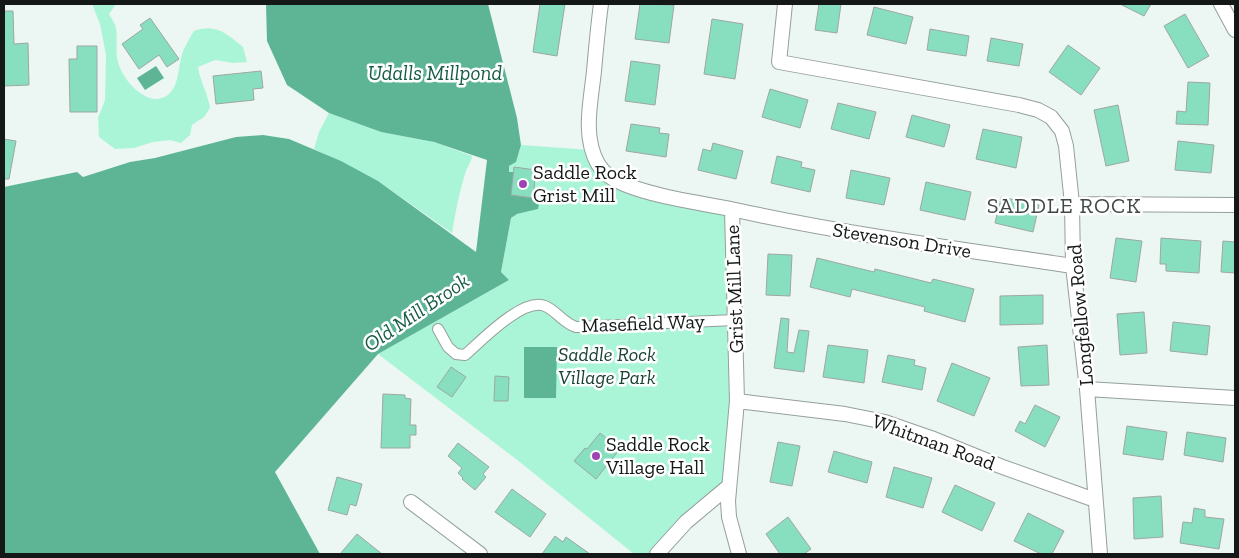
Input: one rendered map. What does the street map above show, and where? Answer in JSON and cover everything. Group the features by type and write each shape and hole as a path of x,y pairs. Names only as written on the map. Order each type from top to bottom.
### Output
{"street":[{"name":"Grist Mill Lane","path":"601,4 589,121 592,150 598,164 608,176 640,190 732,210 737,401 729,517 739,554"},
{"name":"Longfellow Road","path":"785,4 779,62 1019,105 1038,110 1051,117 1062,131 1066,146 1072,204 1073,266 1087,389 1100,554"},
{"path":"1221,4 1235,30"},
{"path":"1072,204 1235,205"},
{"name":"Stevenson Drive","path":"732,210 910,242 1073,266"},
{"name":"Masefield Way","path":"438,329 448,347 456,354 465,355 522,309 538,304 550,308 565,322 576,327 735,320"},
{"path":"1087,389 1235,398"},
{"name":"Whitman Road","path":"737,401 845,414 885,422 1096,500"},
{"path":"657,554 686,522 730,486"},
{"path":"411,502 480,554"}],"green space":[{"path":"92,4 116,4 109,14 116,28 118,62 132,86 147,97 163,98 174,88 181,56 194,31 209,28 221,31 243,47 247,62 233,63 215,60 198,67 210,108 204,117 192,125 190,135 181,143 170,140 153,142 134,148 115,149 99,137 98,118 105,100 106,55 100,24"},
{"path":"329,113 381,132 434,142 472,156 461,189 452,233 378,181 314,149 319,132"},
{"name":"Saddle Rock Village Park","path":"521,145 591,150 608,175 732,210 729,486 657,554 634,554 516,459 378,354 509,280 501,272 511,218 517,214 537,209 533,198 511,195 514,173 508,172 509,166 516,162"}],"water":[{"path":"266,4 488,4 517,118 521,145 516,162 509,166 509,172 514,172 511,195 533,198 539,204 538,209 517,214 511,218 501,272 509,280 378,354 275,472 320,554 4,554 4,187 77,172 83,177 130,162 155,158 236,137 263,135 289,139 341,161 378,181 476,252 487,160 434,142 381,132 329,113 287,85 267,41"},
{"path":"156,66 164,78 145,90 137,78"},
{"path":"524,347 557,347 556,398 524,398"}],"building":[{"path":"540,4 565,4 557,56 533,52"},
{"path":"640,4 674,5 669,43 635,39"},
{"path":"819,4 841,4 837,33 815,30"},
{"path":"1120,4 1151,4 1144,16"},
{"path":"874,7 913,17 906,44 867,35"},
{"path":"4,11 13,11 14,44 28,43 29,85 4,86"},
{"path":"1185,14 1209,56 1188,68 1164,26"},
{"path":"150,18 179,59 167,67 159,55 139,69 122,44 143,29 140,25"},
{"path":"712,19 743,24 735,79 704,74"},
{"path":"930,29 969,36 966,56 927,50"},
{"path":"991,38 1023,44 1019,66 987,61"},
{"path":"1068,45 1100,68 1081,95 1049,72"},
{"path":"77,46 97,46 97,112 70,112 69,59 77,59"},
{"path":"631,61 660,65 655,105 625,101"},
{"path":"261,71 263,88 253,89 254,100 216,104 213,76"},
{"path":"1188,82 1210,83 1208,125 1176,124 1177,111 1186,112"},
{"path":"770,89 808,100 800,128 762,117"},
{"path":"838,103 876,112 869,139 831,129"},
{"path":"1118,105 1129,161 1106,166 1094,110"},
{"path":"912,115 950,125 944,147 906,137"},
{"path":"631,124 660,128 659,133 669,134 666,157 626,151"},
{"path":"983,129 1022,137 1016,168 976,159"},
{"path":"4,139 16,141 9,179 4,179"},
{"path":"1178,141 1214,145 1211,173 1175,170"},
{"path":"713,143 743,151 736,179 698,170 703,149 711,151"},
{"path":"777,156 802,162 801,167 815,170 810,192 771,183"},
{"name":"Saddle Rock Grist Mill","path":"514,167 536,170 533,198 511,195"},
{"path":"851,170 890,178 884,205 846,198"},
{"path":"926,182 971,192 965,220 920,210"},
{"path":"1001,197 1039,205 1033,232 995,223"},
{"path":"1116,238 1142,241 1136,282 1110,278"},
{"path":"1161,238 1201,241 1199,273 1166,271 1166,264 1160,264"},
{"path":"1223,241 1235,242 1235,273 1221,272"},
{"path":"768,254 792,255 790,296 766,295"},
{"path":"817,258 874,272 875,269 931,283 933,279 974,289 965,322 924,311 925,307 852,289 850,297 810,287"},
{"path":"1043,295 1043,324 1000,325 1000,296"},
{"path":"1144,312 1147,353 1120,355 1117,314"},
{"path":"781,318 789,319 787,352 794,353 799,330 809,331 804,372 774,368"},
{"path":"1173,322 1210,326 1207,355 1170,351"},
{"path":"828,345 868,350 864,383 823,377"},
{"path":"1047,345 1049,385 1021,386 1018,347"},
{"path":"888,355 915,360 914,365 926,368 922,390 882,382"},
{"path":"952,363 990,378 974,416 937,401"},
{"path":"451,367 466,377 452,397 437,387"},
{"path":"495,376 509,377 508,401 494,401"},
{"path":"383,394 405,395 405,398 411,399 410,425 416,425 416,435 410,435 410,448 381,448"},
{"path":"1035,405 1060,417 1045,447 1015,431 1020,421 1025,424"},
{"path":"1127,426 1167,432 1163,460 1123,454"},
{"path":"1187,432 1226,438 1223,462 1184,455"},
{"name":"Saddle Rock Village Hall","path":"600,433 620,449 596,479 574,461"},
{"path":"778,442 800,446 792,486 770,482"},
{"path":"458,443 489,467 483,474 486,477 475,490 458,473 462,468 448,456"},
{"path":"834,451 872,462 867,483 828,472"},
{"path":"894,467 932,478 923,508 886,497"},
{"path":"337,477 362,484 356,506 350,504 347,515 328,510"},
{"path":"955,485 995,503 982,531 942,512"},
{"path":"512,489 546,514 530,537 495,512"},
{"path":"1161,496 1163,537 1134,539 1133,498"},
{"path":"1194,508 1205,510 1205,517 1224,519 1219,549 1180,543 1183,522 1192,523"},
{"path":"1028,513 1064,531 1052,554 1041,554 1014,541"},
{"path":"788,517 811,549 804,554 780,554 766,534"},
{"path":"357,534 382,554 340,554"},
{"path":"555,536 563,542 566,537 590,554 542,554"}],"place":[{"name":"Saddle Rock Grist Mill","path":"523,184"},
{"name":"Saddle Rock Village Hall","path":"596,456"}],"district":[{"name":"SADDLE ROCK","path":"1064,205"}],"water label":[{"name":"Udalls Millpond","path":"435,72"},
{"name":"Old Mill Brook","path":"416,312"}]}
